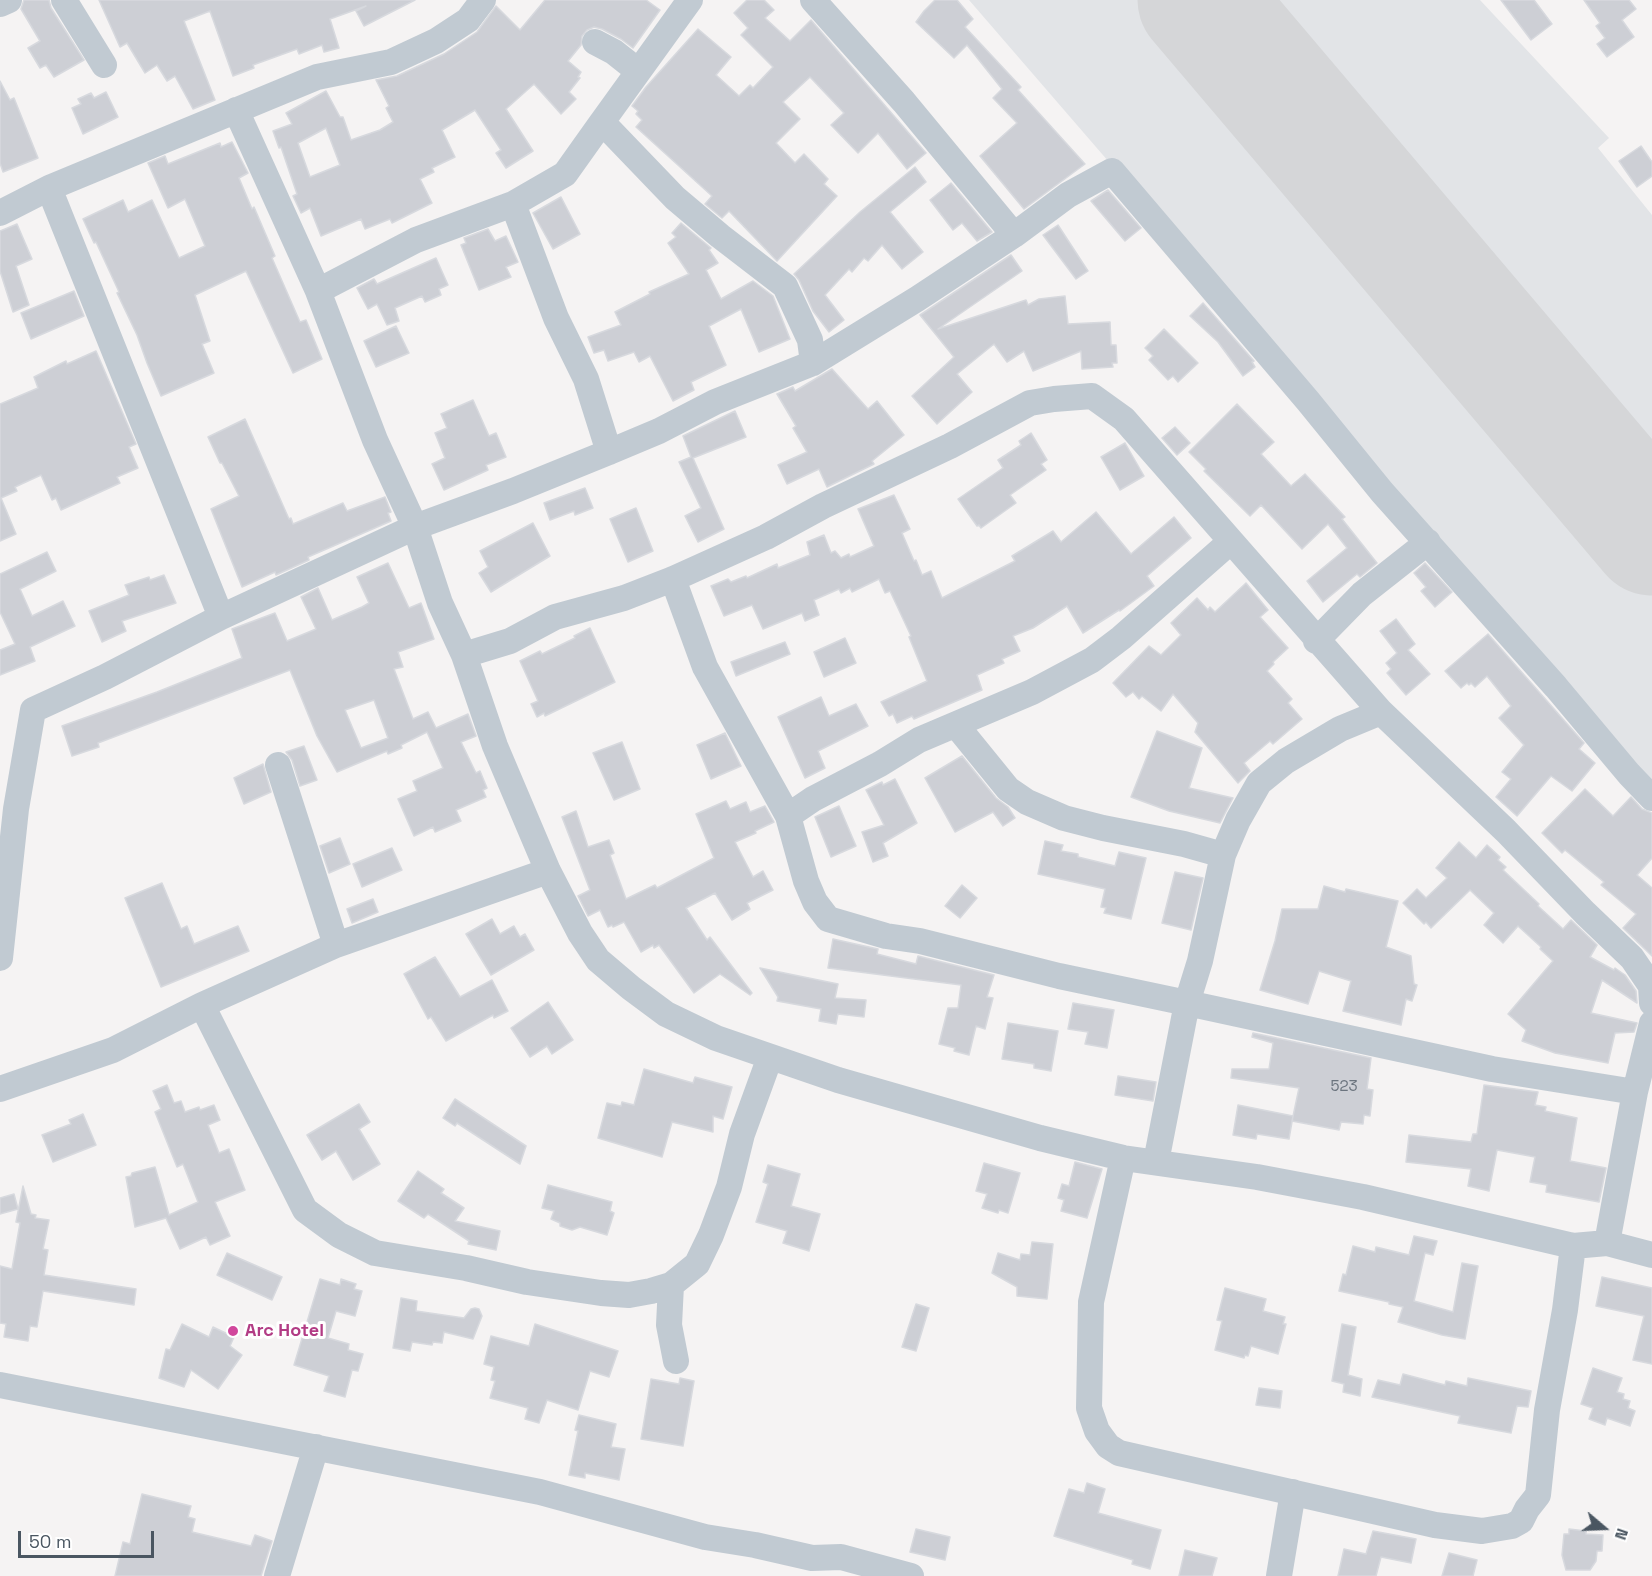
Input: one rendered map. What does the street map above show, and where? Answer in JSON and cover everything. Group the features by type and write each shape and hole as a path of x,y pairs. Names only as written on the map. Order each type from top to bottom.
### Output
{"street":[{"path":"0,4 9,0"},
{"path":"64,0 104,65"},
{"path":"318,291 416,240 513,204 565,174 690,0"},
{"path":"813,0 904,102 1014,235"},
{"path":"0,213 49,188 317,76 392,62 436,41 468,20 481,1"},
{"path":"596,42 614,52 638,71"},
{"path":"236,110 318,291 375,440 416,527 440,603 464,655 495,746 548,871 580,933 598,960 630,988 666,1014 716,1038 908,1102 1040,1138 1123,1158 1257,1177 1363,1197 1573,1246 1606,1243 1652,1255"},
{"path":"602,122 675,198 785,286 810,340 813,363"},
{"path":"0,958 16,809 33,710 105,677 221,617 416,527 609,452 659,431 715,402 813,363 917,300 1014,235 1068,195 1112,171 1382,492 1652,798"},
{"path":"49,188 221,617"},
{"path":"513,204 556,318 586,379 609,452"},
{"path":"464,655 510,641 555,617 624,598 673,579 766,537 823,506 950,446 1030,403 1092,396 1124,419 1316,641 1381,712 1506,831 1632,958 1651,986 1652,1003"},
{"path":"788,816 813,799 880,764 919,740 1032,692 1092,660 1122,638 1230,542"},
{"path":"1316,641 1362,594 1428,542"},
{"path":"673,579 705,667 788,816 806,881 815,902 828,919 886,936 920,941 1059,976 1492,1069 1635,1092"},
{"path":"1156,1162 1187,1003 1200,961 1214,890 1223,855 1238,820 1259,783 1286,761 1340,729 1381,712"},
{"path":"956,725 1008,789 1027,802 1064,818 1103,828 1156,837 1223,855"},
{"path":"278,765 336,945"},
{"path":"0,1089 113,1050 202,1005 336,945 548,871"},
{"path":"202,1005 305,1210 339,1236 375,1253 567,1288 629,1295 670,1285 696,1264 711,1235 729,1187 742,1134 770,1057"},
{"path":"1606,1243 1635,1092 1652,1023"},
{"path":"1123,1158 1091,1302 1089,1408 1098,1431 1108,1446 1119,1453 1435,1525 1482,1531 1512,1526 1521,1521 1538,1495 1547,1410 1565,1310 1573,1246"},
{"path":"670,1285 669,1325 676,1361"},
{"path":"0,1385 540,1492 705,1537 812,1558 841,1557 910,1576"},
{"path":"277,1576 316,1447"},
{"path":"1279,1576 1293,1492"}],"shaded area":[{"path":"969,0 1480,0 1609,138 1598,148 1652,215 1652,784 1280,360"}],"building":[{"path":"24,0 49,0 51,8 84,60 54,77 46,65 40,68 28,48 40,41 21,9"},
{"path":"99,0 415,0 364,26 356,11 366,6 330,19 339,48 324,52 322,45 299,54 297,49 253,65 254,68 233,76 210,11 184,21 215,100 193,109 175,76 167,81 157,65 145,73 127,43 120,47"},
{"path":"545,0 646,0 660,10 633,48 602,29 594,27 587,30 582,36 581,45 568,61 581,72 578,77 580,78 569,92 576,99 561,114 534,84 506,109 533,151 506,168 496,153 501,150 475,110 442,130 455,157 432,168 434,172 420,179 432,203 392,223 390,219 365,229 361,219 321,236 310,208 301,213 293,196 297,194 273,131 292,124 286,113 326,91 340,117 343,117 351,140 380,130 393,122 386,108 389,106 376,80 397,76 444,54 477,32 496,6 520,30","holes":["326,128 340,165 310,177 298,143"]},
{"path":"747,0 764,0 774,10 765,18 790,41 811,20 926,153 907,169 878,133 858,153 831,125 844,113 810,77 783,102 800,119 776,143 795,163 804,154 828,179 824,184 837,196 777,261 729,211 722,218 705,204 712,196 636,127 642,120 636,114 638,111 632,106 698,29 731,57 716,75 739,96 750,85 753,88 773,67 741,35 748,28 734,13"},
{"path":"935,0 957,0 973,19 965,27 1021,87 1018,90 1085,164 1024,209 980,156 1017,123 993,98 1002,89 967,45 954,58 916,22"},
{"path":"1501,0 1534,0 1552,24 1531,40"},
{"path":"1584,0 1629,0 1636,9 1622,20 1634,37 1607,57 1597,44 1605,38 1596,26 1600,23"},
{"path":"0,81 10,100 14,98 38,158 3,172 0,163"},
{"path":"106,92 118,117 83,134 72,108 81,104 78,99 91,93 94,98"},
{"path":"232,142 248,173 239,178 275,256 272,258 300,322 306,320 322,359 293,373 246,271 195,295 210,341 202,344 214,373 161,396 137,335 117,293 119,292 83,219 123,200 128,212 152,200 179,258 205,246 185,199 168,208 148,163 165,156 168,164 220,143 221,147"},
{"path":"1641,146 1652,162 1652,176 1637,187 1619,161"},
{"path":"915,167 926,182 890,212 923,252 902,269 882,245 868,261 864,258 852,272 849,269 825,295 844,320 829,332 813,311 794,274 860,212"},
{"path":"951,183 992,232 977,241 962,223 953,230 930,200"},
{"path":"1108,190 1141,228 1125,241 1091,201"},
{"path":"561,197 580,234 553,249 533,213"},
{"path":"681,223 711,248 709,250 718,263 706,270 721,299 753,281 773,296 790,339 759,352 741,309 709,326 726,365 691,382 694,390 673,401 650,356 639,362 634,352 608,361 604,350 594,353 588,337 621,325 615,312 650,294 649,292 689,274 668,243 676,237 672,233"},
{"path":"17,224 32,259 16,266 29,305 13,312 0,271 0,231"},
{"path":"1058,225 1088,271 1076,279 1043,235"},
{"path":"488,229 495,241 506,236 518,262 506,267 511,277 479,290 461,245 466,243 464,238"},
{"path":"1011,255 1022,271 938,329 1026,300 1028,305 1039,299 1065,296 1068,324 1110,322 1111,345 1116,345 1117,363 1112,363 1113,367 1082,369 1081,351 1033,371 1024,351 1007,362 994,344 957,374 972,392 937,424 912,396 954,357 920,315"},
{"path":"436,258 448,285 439,289 441,295 425,302 422,296 395,308 399,321 387,325 377,304 368,309 357,288 374,279 377,284"},
{"path":"74,291 84,316 31,339 21,313"},
{"path":"1203,303 1254,361 1252,362 1255,367 1243,376 1218,342 1190,316"},
{"path":"396,326 409,353 376,367 364,341"},
{"path":"1164,329 1198,363 1178,382 1173,376 1168,380 1149,360 1153,356 1145,348"},
{"path":"96,351 136,444 129,447 138,468 117,477 120,483 61,510 56,498 52,500 41,475 15,487 17,491 1,498 16,534 0,541 0,404 38,388 34,377 66,361 67,364"},
{"path":"832,369 868,409 877,401 904,435 872,461 874,464 827,487 819,469 787,484 778,465 807,452 793,428 796,426 777,394 793,387 795,391"},
{"path":"473,400 489,436 496,433 506,457 486,465 488,470 444,490 432,464 445,458 435,433 447,428 441,414"},
{"path":"1237,404 1274,442 1261,454 1291,486 1305,474 1345,517 1342,519 1377,563 1360,577 1357,574 1323,602 1307,581 1347,548 1328,524 1302,549 1261,505 1250,516 1204,471 1206,469 1189,452"},
{"path":"735,411 746,437 693,458 724,529 698,542 685,516 701,508 679,462 691,457 683,436"},
{"path":"245,419 293,524 343,503 347,511 385,497 391,512 388,513 391,521 308,557 309,560 276,575 275,572 242,587 211,509 239,496 208,437"},
{"path":"1175,427 1190,443 1177,455 1162,438"},
{"path":"1031,433 1047,460 1041,464 1046,470 1010,495 1016,503 981,528 977,526 958,499 1003,468 998,460 1021,445 1019,441"},
{"path":"1125,443 1144,476 1120,490 1101,457"},
{"path":"585,488 593,508 575,515 574,511 550,520 544,503"},
{"path":"894,495 910,529 902,533 914,561 916,560 922,575 931,571 942,598 1015,561 1012,556 1053,531 1061,542 1096,512 1131,554 1174,517 1191,538 1147,576 1154,586 1120,611 1083,633 1067,606 1033,628 1013,636 1020,651 1002,659 1004,663 977,675 982,690 914,719 912,716 897,723 893,714 889,716 881,702 927,681 909,637 911,636 890,591 885,593 879,579 852,592 850,588 841,593 839,589 814,600 819,615 805,621 802,613 763,629 752,605 724,616 711,586 728,579 731,582 746,576 747,578 777,564 778,568 810,555 807,542 824,535 831,553 835,551 841,558 849,554 850,557 874,546 858,509"},
{"path":"636,508 653,551 628,562 610,519"},
{"path":"533,523 550,556 491,592 479,573 488,567 480,551"},
{"path":"47,552 56,571 20,589 32,616 63,601 75,626 30,647 35,661 0,675 0,650 15,644 0,612 0,574"},
{"path":"388,563 409,608 421,603 434,639 398,652 403,667 394,669 413,719 428,712 436,728 468,714 476,736 461,742 476,773 480,771 487,788 483,790 486,797 456,810 461,821 435,832 433,827 414,836 398,799 417,791 413,781 443,768 427,732 401,745 402,748 388,754 387,751 337,772 317,736 290,670 98,743 99,747 72,756 62,726 242,658 232,629 275,613 287,641 316,629 301,597 318,588 332,620 362,607 369,603 357,577","holes":["374,700 388,738 361,748 345,710"]},
{"path":"1425,563 1452,592 1435,607 1421,591 1426,587 1414,573"},
{"path":"164,575 176,603 122,621 126,631 102,642 89,611 129,595 125,585"},
{"path":"1246,583 1268,610 1260,617 1288,648 1267,671 1292,699 1288,703 1302,719 1273,744 1270,741 1244,763 1250,771 1238,783 1195,732 1198,723 1173,694 1161,711 1142,696 1139,699 1133,692 1126,697 1113,683 1149,646 1161,655 1181,635 1171,623 1197,598 1208,610 1210,607 1215,612"},
{"path":"1396,619 1415,644 1408,650 1430,674 1406,695 1387,673 1391,669 1386,663 1397,653 1380,631"},
{"path":"590,628 615,682 545,716 544,713 537,717 531,704 538,701 520,661 540,651 542,654"},
{"path":"1488,634 1584,743 1579,749 1595,763 1572,791 1551,776 1517,816 1496,797 1511,779 1502,772 1524,745 1499,718 1511,706 1487,676 1475,687 1467,683 1461,688 1445,671"},
{"path":"845,638 856,663 824,677 814,652"},
{"path":"785,642 790,654 736,676 731,662"},
{"path":"821,697 829,716 856,704 868,726 818,751 825,768 805,778 778,717"},
{"path":"1157,731 1202,748 1189,788 1233,798 1220,823 1169,811 1131,797"},
{"path":"725,733 741,766 711,779 697,745"},
{"path":"622,742 640,789 614,800 593,753"},
{"path":"304,746 317,780 300,786 292,760 286,752"},
{"path":"962,756 996,798 1008,807 1015,818 1003,826 993,812 955,832 925,778"},
{"path":"263,764 271,792 244,804 234,778"},
{"path":"895,779 917,823 883,843 888,856 873,862 862,832 884,825 866,790 882,782 883,785"},
{"path":"1585,789 1613,816 1631,797 1642,809 1652,813 1652,858 1637,875 1652,888 1652,956 1623,928 1636,914 1601,885 1604,882 1565,850 1562,853 1542,833"},
{"path":"726,801 730,809 746,802 750,812 765,806 774,822 735,842 753,877 763,871 773,890 747,903 750,909 732,920 715,893 686,908 707,940 710,937 752,993 750,995 720,974 694,993 659,945 654,948 653,945 641,952 624,922 608,927 600,910 588,916 578,896 590,890 562,817 576,811 588,847 609,840 614,853 610,855 626,899 655,885 657,888 714,858 696,814"},
{"path":"839,806 856,846 831,857 815,817"},
{"path":"340,838 350,864 329,873 320,846"},
{"path":"1045,841 1063,845 1061,851 1115,866 1119,852 1146,858 1131,919 1104,913 1106,908 1101,907 1105,889 1038,874"},
{"path":"1459,842 1476,858 1487,845 1500,857 1498,860 1506,867 1503,870 1563,929 1571,920 1597,945 1590,957 1625,975 1636,991 1637,1003 1602,980 1591,1013 1637,1023 1634,1032 1615,1033 1608,1063 1555,1053 1522,1041 1526,1030 1508,1014 1553,961 1518,926 1503,943 1484,925 1494,913 1470,890 1431,928 1403,903 1417,889 1426,898 1447,878 1436,868"},
{"path":"392,848 402,870 362,887 353,864"},
{"path":"1175,872 1203,878 1191,930 1162,923"},
{"path":"162,883 181,929 187,926 194,944 238,926 249,951 161,987 125,898"},
{"path":"962,885 977,898 960,918 945,906"},
{"path":"1324,886 1398,901 1386,947 1411,956 1414,984 1417,985 1412,1001 1406,999 1401,1025 1343,1011 1351,981 1319,971 1308,1004 1260,990 1282,909 1318,909"},
{"path":"373,899 378,912 352,923 347,909"},
{"path":"492,919 500,934 514,926 520,937 525,934 534,950 491,975 466,934"},
{"path":"833,939 878,949 877,954 916,964 918,956 994,975 987,997 993,998 985,1029 976,1026 969,1055 939,1044 948,1008 958,1008 961,985 828,968"},
{"path":"435,957 460,997 492,980 508,1011 494,1018 493,1015 446,1041 431,1017 428,1019 404,974"},
{"path":"760,968 838,984 835,998 866,1000 864,1017 838,1014 836,1024 819,1021 821,1009 777,1001 778,997"},
{"path":"548,1002 573,1040 552,1054 547,1046 530,1057 511,1028"},
{"path":"1073,1003 1114,1010 1107,1048 1085,1044 1088,1032 1068,1029"},
{"path":"1008,1023 1058,1031 1051,1071 1034,1068 1034,1064 1002,1059"},
{"path":"1253,1033 1371,1058 1367,1089 1373,1090 1370,1116 1364,1115 1363,1124 1341,1122 1339,1130 1292,1121 1299,1088 1231,1078 1232,1069 1269,1069 1273,1043 1252,1037"},
{"path":"644,1069 693,1083 695,1077 732,1087 723,1119 713,1116 713,1132 672,1122 662,1157 598,1138 607,1103 621,1106 622,1102 634,1105"},
{"path":"1118,1076 1156,1082 1153,1101 1115,1095"},
{"path":"167,1085 174,1103 181,1101 185,1112 214,1105 220,1120 208,1125 219,1153 229,1149 245,1190 215,1202 230,1236 210,1245 206,1237 180,1249 166,1218 135,1227 126,1177 131,1176 132,1173 155,1167 169,1215 198,1202 183,1164 177,1167 155,1112 161,1109 153,1091"},
{"path":"1484,1085 1538,1092 1535,1105 1546,1107 1545,1111 1577,1118 1570,1161 1606,1168 1599,1202 1546,1192 1547,1185 1530,1182 1535,1157 1497,1150 1489,1191 1468,1186 1471,1169 1406,1162 1409,1135 1471,1142 1473,1134 1477,1134"},
{"path":"455,1099 526,1146 520,1164 457,1123 455,1126 443,1118"},
{"path":"359,1104 370,1122 359,1129 380,1164 353,1180 336,1151 322,1160 307,1135"},
{"path":"1238,1105 1293,1116 1289,1139 1257,1134 1256,1139 1233,1135"},
{"path":"83,1114 96,1145 53,1162 42,1135 71,1124 69,1120"},
{"path":"1075,1162 1102,1169 1087,1218 1061,1211 1064,1200 1058,1198 1062,1184 1069,1186"},
{"path":"984,1163 1020,1173 1008,1213 999,1210 998,1213 982,1208 987,1194 976,1191"},
{"path":"768,1165 800,1174 791,1206 820,1214 809,1251 783,1243 787,1231 756,1222 768,1184 763,1182"},
{"path":"418,1171 444,1189 441,1193 464,1208 455,1221 500,1231 496,1250 468,1244 469,1241 428,1214 424,1218 398,1201"},
{"path":"548,1185 612,1202 610,1211 614,1213 607,1235 580,1227 572,1230 560,1226 560,1223 551,1219 554,1211 542,1208"},
{"path":"23,1186 31,1214 36,1215 35,1218 49,1220 43,1249 48,1250 44,1275 136,1289 134,1305 43,1291 37,1327 30,1326 28,1341 4,1337 6,1324 0,1323 0,1266 12,1269 20,1223 16,1222"},
{"path":"14,1194 18,1209 0,1214 0,1198"},
{"path":"1414,1236 1437,1241 1433,1255 1425,1253 1414,1301 1453,1312 1462,1263 1478,1266 1465,1339 1398,1322 1403,1307 1339,1291 1343,1274 1346,1275 1353,1246 1375,1252 1376,1247 1409,1255"},
{"path":"1032,1242 1053,1244 1047,1299 1017,1296 1017,1287 992,1273 998,1253 1020,1260 1021,1254 1030,1255"},
{"path":"227,1253 282,1277 272,1300 217,1275"},
{"path":"1602,1277 1652,1288 1652,1364 1633,1360 1644,1316 1596,1306"},
{"path":"320,1279 340,1285 341,1279 356,1284 354,1289 362,1291 355,1316 336,1311 328,1338 349,1344 348,1350 363,1354 358,1371 352,1370 345,1397 324,1391 329,1376 294,1365"},
{"path":"1225,1288 1266,1299 1263,1311 1285,1317 1283,1324 1286,1324 1278,1354 1251,1346 1248,1356 1245,1355 1244,1358 1215,1350 1222,1321 1217,1320"},
{"path":"401,1298 417,1301 416,1311 464,1318 471,1309 475,1308 479,1309 482,1316 473,1339 444,1332 442,1343 433,1342 432,1345 412,1342 410,1351 393,1348"},
{"path":"916,1304 929,1308 916,1351 902,1347"},
{"path":"182,1324 209,1337 213,1327 234,1337 230,1346 242,1355 218,1389 191,1370 184,1387 159,1378 166,1349 170,1350"},
{"path":"535,1324 618,1351 609,1377 590,1371 578,1410 547,1400 539,1423 525,1419 528,1408 490,1398 495,1381 491,1380 494,1367 484,1364 491,1336 529,1346"},
{"path":"1342,1324 1356,1327 1348,1375 1362,1379 1360,1396 1343,1392 1344,1384 1332,1381"},
{"path":"1593,1368 1622,1378 1617,1392 1624,1394 1623,1399 1630,1401 1628,1408 1635,1411 1630,1426 1607,1418 1605,1425 1589,1419 1593,1408 1581,1404"},
{"path":"1403,1374 1445,1385 1446,1381 1467,1386 1468,1378 1531,1391 1528,1407 1517,1406 1511,1433 1458,1423 1460,1416 1372,1397 1378,1380 1400,1385"},
{"path":"680,1378 694,1381 683,1446 641,1439 651,1379 679,1384"},
{"path":"1259,1388 1282,1391 1280,1408 1256,1405"},
{"path":"579,1415 616,1424 611,1447 625,1449 619,1480 585,1473 585,1478 569,1475"},
{"path":"1087,1483 1105,1489 1098,1513 1161,1530 1150,1569 1132,1564 1133,1560 1054,1536 1069,1489 1084,1493"},
{"path":"142,1494 191,1506 188,1517 195,1519 192,1532 251,1546 255,1535 272,1541 261,1576 115,1576 123,1542 130,1544"},
{"path":"916,1529 950,1537 945,1560 910,1552"},
{"path":"1569,1529 1586,1531 1586,1534 1603,1535 1602,1551 1597,1551 1596,1561 1590,1570 1566,1570 1562,1555 1564,1534 1569,1534"},
{"path":"1373,1531 1416,1539 1411,1563 1381,1557 1376,1576 1338,1576 1344,1549 1366,1554"},
{"path":"1185,1550 1217,1558 1212,1576 1179,1576"},
{"path":"1449,1553 1477,1560 1473,1576 1442,1576"}],"runway":[{"path":"1199,0 1652,534"}],"place":[{"name":"Arc Hotel","path":"233,1331"}]}
